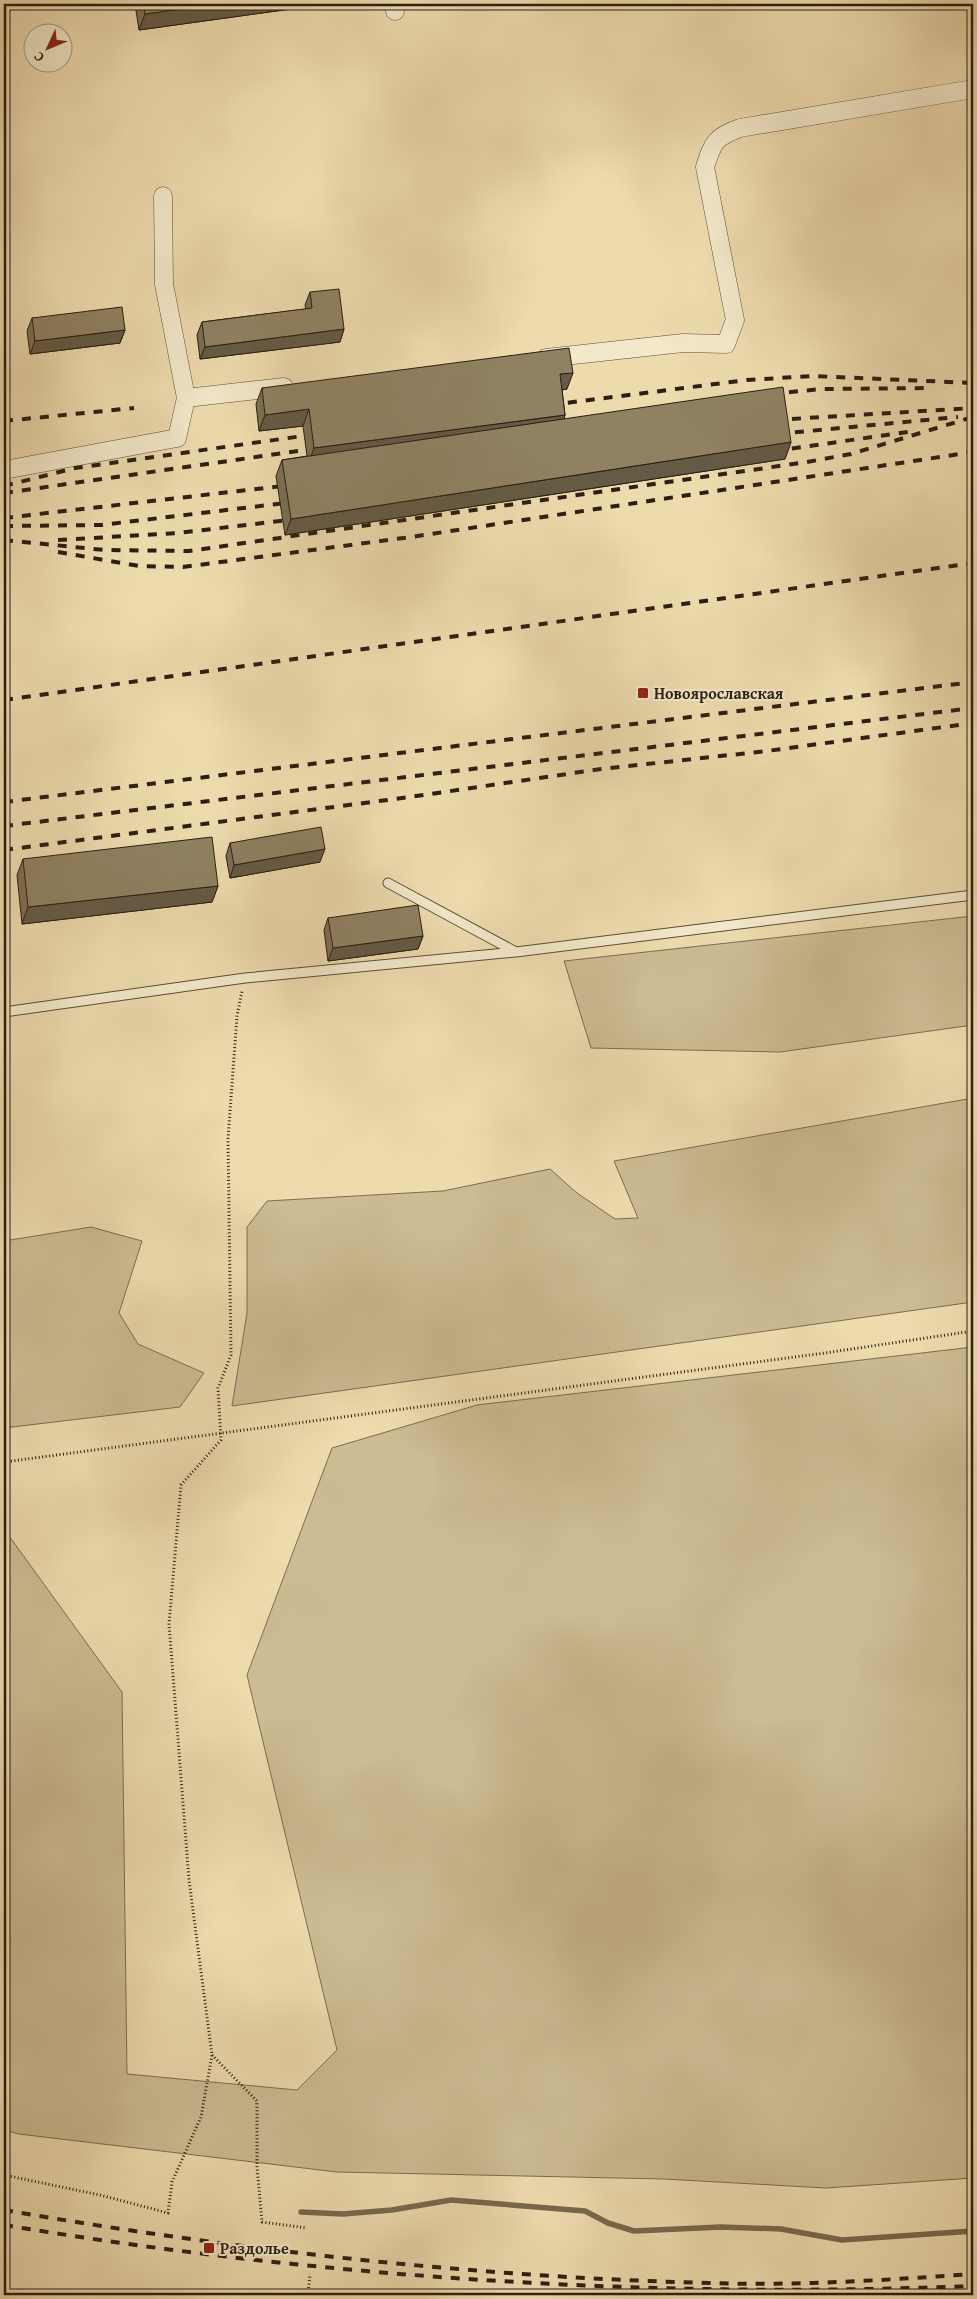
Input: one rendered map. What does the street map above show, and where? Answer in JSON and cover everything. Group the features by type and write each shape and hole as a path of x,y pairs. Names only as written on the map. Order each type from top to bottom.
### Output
{"street":[{"path":"527,360 683,343 726,344 734,320 705,167 711,148 721,135 740,128 973,89"},
{"path":"4,470 177,438 186,398 164,284 163,196"},
{"path":"186,398 303,385"}],"lane":[{"path":"388,883 516,952"},
{"path":"4,1012 245,978 516,952 973,895"}],"path":[{"path":"4,2175 100,2195 168,2213 172,2182 201,2117 212,2055 189,1880 169,1624 181,1485 221,1440 222,1433 218,1388 231,1355 228,1139 236,1016 245,978"},
{"path":"4,1462 825,1353 973,1331"},
{"path":"212,2055 257,2101 257,2167 262,2222 307,2228"},
{"path":"308,2295 310,2274"}],"shaded area":[{"path":"973,916 973,1025 780,1052 591,1048 564,961"},
{"path":"973,1098 973,1302 232,1406 247,1313 247,1227 267,1201 443,1191 550,1169 577,1193 615,1219 638,1218 614,1161"},
{"path":"91,1227 142,1241 119,1313 138,1344 204,1373 180,1407 4,1428 4,1241"},
{"path":"973,1347 973,2178 826,2188 664,2179 337,2172 19,2134 4,2130 4,1529 122,1692 127,2074 297,2090 337,2050 247,1675 332,1448 477,1405"}],"building":[{"path":"143,4 215,4 145,14"},
{"path":"339,289 344,329 205,347 202,322 312,308 310,292"},
{"path":"122,307 125,330 35,341 32,318"},
{"path":"569,348 573,373 560,374 565,415 314,448 309,409 265,415 262,388"},
{"path":"783,387 791,442 291,519 282,460"},
{"path":"321,827 325,849 234,865 230,843"},
{"path":"212,837 218,886 28,907 23,859"},
{"path":"418,905 423,936 333,948 328,918"}],"waterway":[{"path":"301,2212 343,2214 392,2210 451,2200 585,2211 608,2223 634,2231 721,2227 781,2229 842,2240 973,2231"}],"railway":[{"path":"550,405 747,380 813,376 973,383"},
{"path":"771,394 821,389 931,388"},
{"path":"4,421 134,408"},
{"path":"774,420 973,408"},
{"path":"777,434 958,417"},
{"path":"4,540 104,550 189,551 807,462 851,454 973,417"},
{"path":"774,451 908,432"},
{"path":"4,486 75,468 317,434"},
{"path":"4,493 319,448"},
{"path":"58,552 139,566 183,567 411,537 973,452"},
{"path":"4,518 291,485"},
{"path":"4,526 101,525 294,502"},
{"path":"58,540 178,533 297,519"},
{"path":"4,700 973,563"},
{"path":"4,802 973,682"},
{"path":"4,826 973,708"},
{"path":"4,850 410,797 601,769 767,751 973,723"},
{"path":"4,2210 267,2249 444,2268 532,2275 621,2280 775,2284 973,2274"},
{"path":"4,2225 245,2259 487,2280 608,2286 730,2289 973,2286"}],"place":[{"name":"Новоярославская","path":"643,693"},
{"name":"Раздолье","path":"209,2248"}]}
